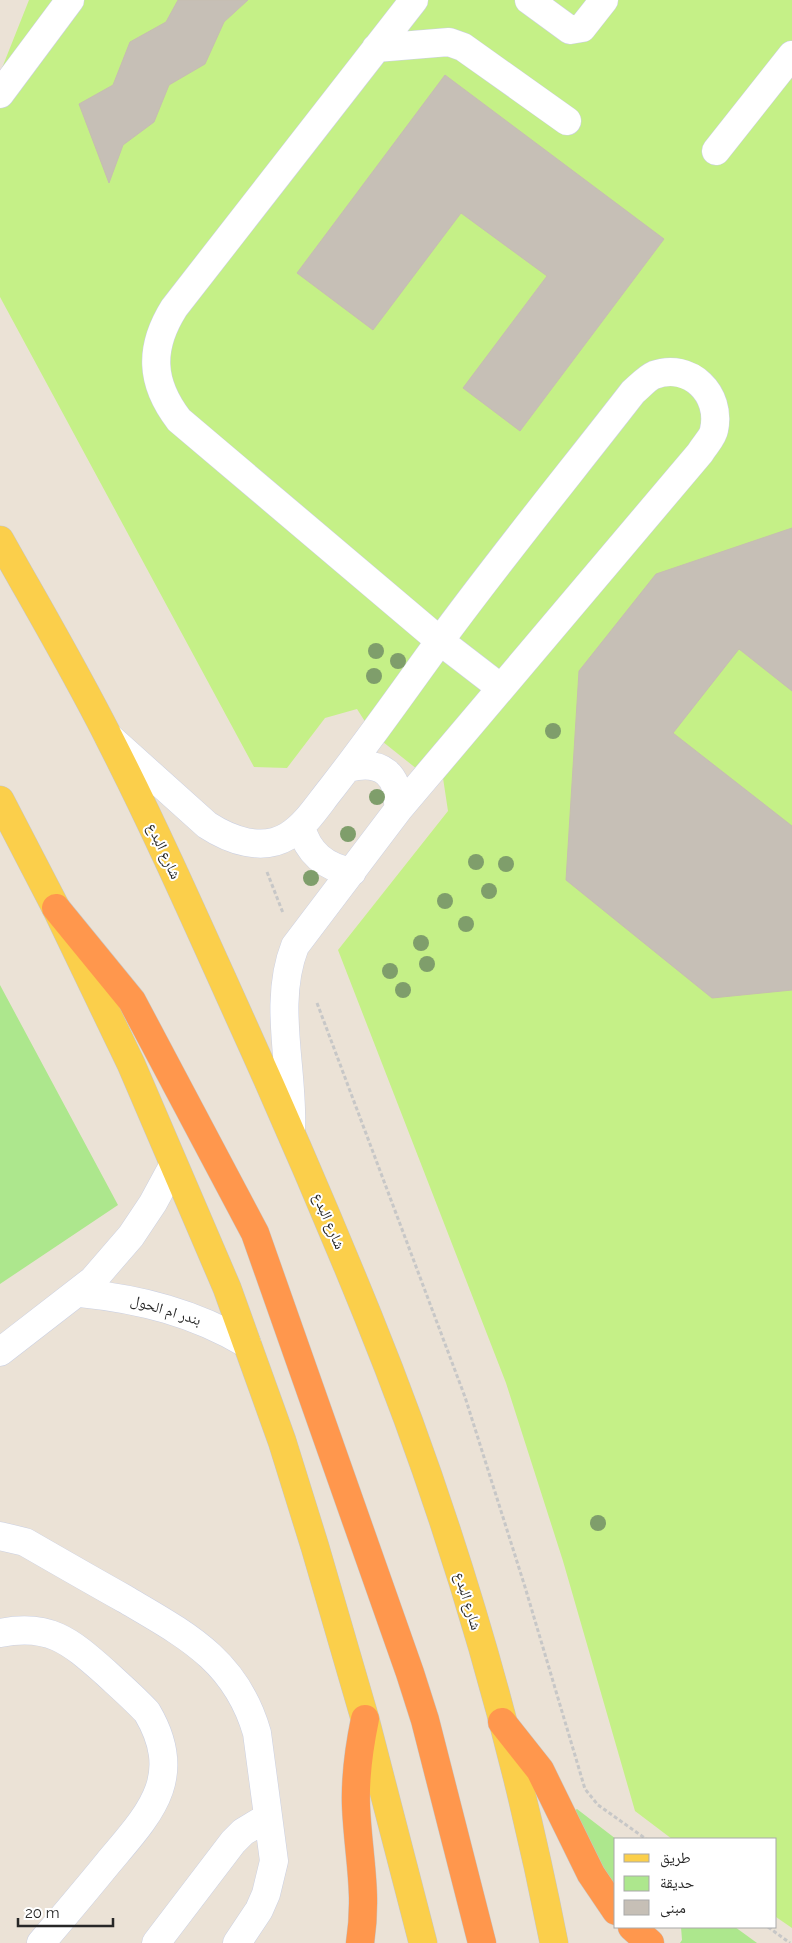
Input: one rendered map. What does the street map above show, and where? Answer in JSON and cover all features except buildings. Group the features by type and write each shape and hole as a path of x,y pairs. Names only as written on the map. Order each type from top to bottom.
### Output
{"highway":[{"path":"56,908 132,1001 255,1233 413,1683 446,1801 482,1943"},
{"path":"360,1943 364,1900 356,1807 356,1769 365,1719"},
{"path":"502,1722 540,1770 591,1874 614,1908"},
{"path":"633,1928 650,1943"}],"main road":[{"name":"شارع البدع","path":"0,540 109,737 169,862 291,1131 369,1319 430,1485 468,1601 502,1722 541,1878 554,1943"},
{"path":"0,800 56,908 131,1064 227,1288 282,1441 365,1719 424,1943"}],"street":[{"path":"0,94 70,0"},
{"path":"414,0 174,308 163,325 157,345 156,365 159,385 167,404 179,420 440,641 501,688"},
{"path":"529,0 570,30 582,28 604,0"},
{"path":"376,48 449,42 463,48 567,121"},
{"path":"716,152 787,72"},
{"path":"109,737 207,825 222,835 238,841 256,843 287,837 301,827 348,768 440,641 633,392 653,375 679,372 702,383 715,406 714,431 700,453 398,810 295,946 288,965 285,1018 292,1105 291,1131"},
{"path":"348,768 364,764 380,768 393,779 399,794 398,810"},
{"path":"301,827 307,844 318,858 340,870 352,872"},
{"path":"0,1352 30,1327 80,1293 98,1275 154,1203 174,1166"},
{"name":"بندر ام الحول","path":"80,1293 146,1302 198,1318 247,1344"},
{"path":"0,1536 25,1542 183,1633 217,1660 231,1677 251,1713 257,1734 274,1861 271,1878 259,1910 236,1943"},
{"path":"0,1633 33,1630 48,1632 76,1646 147,1712 155,1726 164,1757 161,1787 148,1815 42,1943"},
{"path":"156,1943 233,1842 243,1832 268,1817"}],"path":[{"path":"323,1019 465,1397 586,1789 598,1805 645,1838"},
{"path":"769,1928 790,1943"}],"green space":[{"path":"29,0 792,0 792,1928 777,1918 777,1838 671,1838 635,1811 563,1561 506,1383 338,950 448,811 443,778 427,777 373,734 357,709 325,718 287,768 254,767 0,297 0,73"},
{"path":"0,985 118,1205 0,1284"},
{"path":"577,1809 615,1838 614,1904 570,1813"},
{"path":"681,1928 736,1928 757,1943 680,1943 682,1940"}]}
